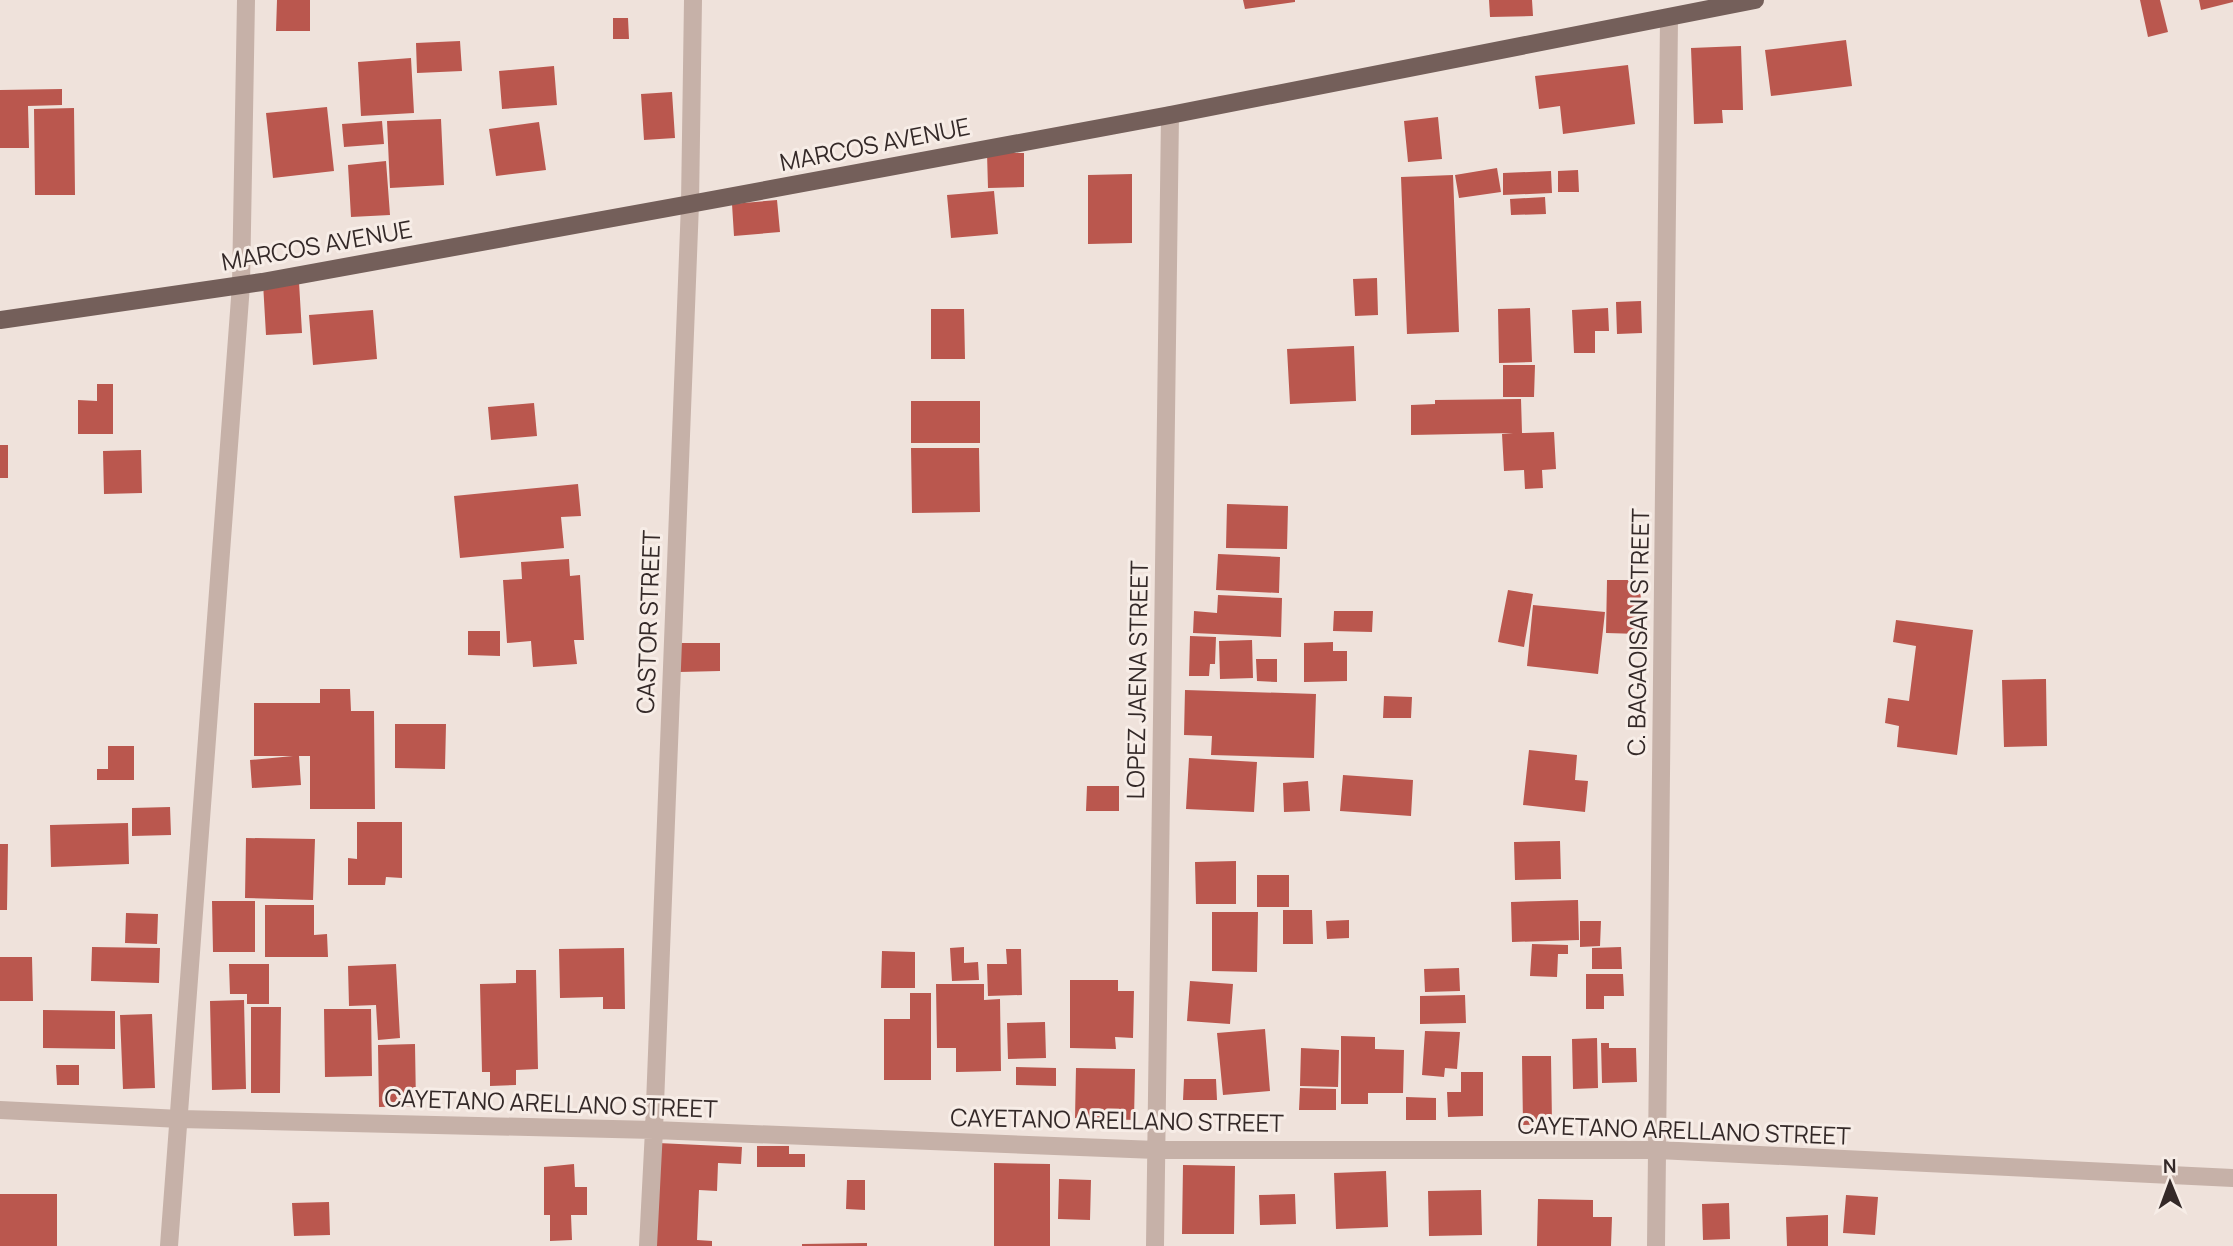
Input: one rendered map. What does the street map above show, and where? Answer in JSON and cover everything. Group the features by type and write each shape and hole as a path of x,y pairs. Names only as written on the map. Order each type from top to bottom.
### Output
{"main road":[{"name":"MARCOS AVENUE","path":"0,320 241,285 690,204 1170,115 1755,0"}],"street":[{"path":"169,1246 241,285 246,0"},
{"name":"CASTOR STREET","path":"648,1246 690,204 693,0"},
{"name":"C. BAGAOISAN STREET","path":"1657,1246 1669,18"},
{"name":"LOPEZ JAENA STREET","path":"1155,1246 1170,115"},
{"name":"CAYETANO ARELLANO STREET","path":"0,1110 180,1119 654,1130 1156,1150 1658,1150 2233,1178"}],"building":[{"path":"277,0 310,0 310,31 276,31"},
{"path":"1243,0 1295,0 1295,2 1245,9"},
{"path":"1489,0 1532,0 1533,16 1490,17"},
{"path":"2140,0 2160,0 2168,32 2148,37"},
{"path":"2199,0 2233,0 2233,2 2201,10"},
{"path":"613,18 628,18 629,39 613,39"},
{"path":"1846,40 1852,86 1771,96 1765,50"},
{"path":"460,41 462,71 417,73 416,43"},
{"path":"1741,46 1743,110 1722,110 1723,123 1694,124 1691,48"},
{"path":"411,58 414,113 361,116 358,62"},
{"path":"1628,65 1635,124 1563,134 1560,106 1539,109 1535,76"},
{"path":"554,66 557,105 502,109 499,71"},
{"path":"62,89 62,105 28,106 29,148 0,148 0,90"},
{"path":"672,92 675,138 644,140 641,94"},
{"path":"327,107 334,171 273,178 266,113"},
{"path":"74,108 75,195 35,195 34,109"},
{"path":"1438,117 1442,159 1408,162 1404,121"},
{"path":"441,119 444,185 390,188 387,121"},
{"path":"382,121 384,144 344,147 342,124"},
{"path":"539,122 546,170 496,176 489,129"},
{"path":"987,153 1024,153 1024,187 988,188"},
{"path":"386,161 390,215 351,217 348,165"},
{"path":"1497,168 1501,192 1459,198 1455,175"},
{"path":"1578,170 1579,192 1558,192 1558,171"},
{"path":"1551,171 1552,193 1503,195 1503,173"},
{"path":"1132,174 1132,243 1088,244 1088,175"},
{"path":"1453,175 1459,332 1407,334 1401,177"},
{"path":"994,191 998,234 951,238 947,195"},
{"path":"1545,197 1546,214 1511,215 1510,199"},
{"path":"777,200 780,232 734,236 732,204"},
{"path":"1377,278 1378,315 1355,316 1353,279"},
{"path":"299,282 302,333 266,335 263,283"},
{"path":"1641,301 1642,333 1617,334 1616,302"},
{"path":"1530,308 1532,362 1499,363 1498,309"},
{"path":"1608,308 1609,331 1595,331 1595,353 1574,353 1572,310"},
{"path":"931,309 964,309 965,359 931,359"},
{"path":"373,310 377,359 313,365 309,315"},
{"path":"1354,346 1356,401 1290,404 1287,349"},
{"path":"1503,365 1535,365 1534,397 1503,397"},
{"path":"97,384 113,384 113,434 78,434 78,400 97,401"},
{"path":"1521,399 1522,433 1554,432 1556,469 1542,470 1543,488 1525,489 1524,470 1504,471 1502,434 1513,433 1411,435 1411,405 1435,404 1435,400"},
{"path":"911,401 980,401 980,443 911,443"},
{"path":"534,403 537,436 491,440 488,407"},
{"path":"0,445 8,445 8,478 0,478"},
{"path":"911,448 979,448 980,512 912,513"},
{"path":"141,450 142,493 104,494 103,451"},
{"path":"578,484 581,516 561,517 564,548 460,558 454,496"},
{"path":"1227,504 1288,506 1287,549 1226,548"},
{"path":"1218,554 1280,557 1279,593 1216,590"},
{"path":"569,559 570,576 580,575 584,640 574,640 577,664 533,667 531,641 507,643 503,580 522,579 521,562"},
{"path":"1607,580 1641,580 1640,634 1606,633"},
{"path":"1508,590 1533,594 1524,647 1498,642"},
{"path":"1218,595 1282,598 1281,637 1193,633 1194,611 1217,613"},
{"path":"1533,605 1605,612 1598,674 1527,666"},
{"path":"1334,611 1373,611 1372,632 1333,631"},
{"path":"1896,620 1973,630 1957,755 1897,747 1899,726 1885,723 1888,698 1909,701 1916,646 1893,642"},
{"path":"468,631 500,631 500,656 468,655"},
{"path":"1190,636 1216,637 1215,664 1210,664 1209,676 1189,676"},
{"path":"1252,640 1253,678 1220,679 1219,641"},
{"path":"1333,642 1333,651 1347,651 1347,681 1304,682 1304,643"},
{"path":"678,643 720,643 720,671 679,672"},
{"path":"1256,659 1277,659 1277,682 1257,681"},
{"path":"2046,679 2047,746 2004,747 2002,680"},
{"path":"320,689 350,689 351,711 374,711 375,809 310,809 310,756 299,756 301,785 252,788 250,760 293,756 254,756 254,703 320,703"},
{"path":"1185,690 1316,694 1314,758 1211,755 1212,736 1184,735"},
{"path":"1384,696 1412,697 1411,718 1383,718"},
{"path":"395,724 446,724 445,769 395,768"},
{"path":"108,746 134,746 134,780 97,780 97,769 108,769"},
{"path":"1529,750 1577,755 1575,780 1588,781 1585,812 1523,805"},
{"path":"1189,758 1257,762 1254,812 1186,809"},
{"path":"1343,775 1413,780 1411,816 1340,811"},
{"path":"1308,781 1310,811 1284,812 1283,783"},
{"path":"1087,786 1119,786 1119,811 1086,811"},
{"path":"170,807 171,835 132,836 132,808"},
{"path":"357,822 402,822 402,878 386,877 385,885 348,885 348,858 357,859"},
{"path":"128,823 129,864 51,867 50,825"},
{"path":"246,838 315,839 313,900 245,898"},
{"path":"1560,841 1561,879 1515,880 1514,842"},
{"path":"0,844 8,844 7,910 0,910"},
{"path":"1236,861 1236,904 1196,904 1195,862"},
{"path":"1257,875 1289,875 1289,907 1257,907"},
{"path":"1578,900 1579,940 1512,942 1511,902"},
{"path":"212,901 255,901 255,952 213,952"},
{"path":"265,905 314,905 314,935 327,934 328,957 265,957"},
{"path":"1283,910 1312,910 1313,944 1283,944"},
{"path":"1212,912 1258,912 1257,972 1212,971"},
{"path":"126,913 158,914 157,944 125,943"},
{"path":"1349,920 1349,938 1327,939 1326,921"},
{"path":"1580,921 1601,921 1600,946 1580,947"},
{"path":"1532,944 1568,945 1568,954 1558,954 1557,977 1530,976"},
{"path":"92,947 160,948 159,983 91,981"},
{"path":"964,947 964,963 978,962 979,980 952,981 950,948"},
{"path":"1621,947 1622,969 1592,969 1592,948"},
{"path":"624,948 625,1009 603,1009 603,997 560,998 559,949"},
{"path":"1006,949 1021,949 1022,995 988,996 987,964 1007,964"},
{"path":"882,951 915,952 915,988 881,988"},
{"path":"0,957 32,957 33,1001 0,1001"},
{"path":"229,964 269,964 269,1004 247,1004 247,994 230,994"},
{"path":"396,964 400,1038 378,1040 376,1005 349,1006 348,966"},
{"path":"1459,968 1460,991 1425,992 1424,969"},
{"path":"516,970 536,970 538,1069 516,1070 516,1085 490,1086 490,1072 482,1072 480,984 516,983"},
{"path":"1586,974 1623,974 1624,996 1604,996 1604,1009 1586,1009"},
{"path":"1070,980 1118,980 1118,991 1134,991 1133,1038 1115,1037 1116,1049 1070,1048"},
{"path":"1190,981 1233,984 1230,1024 1187,1021"},
{"path":"936,984 984,984 984,1000 1000,999 1001,1071 956,1072 956,1048 937,1048"},
{"path":"910,993 931,993 931,1080 884,1080 884,1019 910,1019"},
{"path":"1465,995 1466,1023 1420,1024 1420,996"},
{"path":"244,1000 246,1089 212,1090 210,1001"},
{"path":"251,1007 281,1007 280,1093 251,1093"},
{"path":"324,1009 371,1009 372,1076 325,1077"},
{"path":"43,1010 115,1011 115,1049 43,1048"},
{"path":"152,1014 155,1088 123,1089 120,1015"},
{"path":"1045,1022 1046,1058 1008,1059 1007,1023"},
{"path":"1265,1029 1270,1091 1223,1095 1217,1033"},
{"path":"1425,1031 1460,1032 1457,1069 1445,1068 1444,1077 1422,1075"},
{"path":"1341,1036 1375,1037 1375,1049 1404,1050 1403,1093 1368,1093 1368,1104 1341,1104"},
{"path":"1597,1038 1598,1088 1573,1089 1572,1039"},
{"path":"1601,1043 1609,1043 1609,1048 1636,1048 1637,1082 1602,1083"},
{"path":"415,1044 416,1106 379,1107 378,1045"},
{"path":"1301,1048 1339,1050 1338,1087 1300,1086"},
{"path":"1522,1056 1551,1056 1552,1124 1523,1125"},
{"path":"56,1065 79,1065 79,1085 57,1085"},
{"path":"1016,1067 1056,1068 1056,1086 1016,1085"},
{"path":"1076,1068 1135,1069 1134,1120 1075,1118"},
{"path":"1461,1072 1483,1072 1483,1116 1448,1117 1447,1092 1461,1092"},
{"path":"1184,1079 1216,1079 1217,1100 1183,1100"},
{"path":"1300,1088 1336,1089 1336,1110 1299,1110"},
{"path":"1406,1097 1436,1098 1436,1120 1406,1120"},
{"path":"658,1143 742,1147 741,1164 718,1163 717,1191 699,1190 697,1240 712,1241 712,1246 655,1246"},
{"path":"757,1146 789,1146 789,1154 805,1154 805,1167 757,1167"},
{"path":"994,1163 1050,1164 1050,1246 994,1246"},
{"path":"574,1164 575,1187 587,1187 587,1215 571,1215 572,1240 550,1241 550,1215 544,1215 544,1167"},
{"path":"1183,1165 1235,1166 1234,1234 1182,1234"},
{"path":"1386,1171 1388,1227 1336,1229 1334,1173"},
{"path":"1059,1179 1091,1180 1090,1220 1058,1219"},
{"path":"847,1180 865,1180 865,1210 846,1209"},
{"path":"1481,1190 1482,1235 1429,1236 1428,1191"},
{"path":"0,1194 57,1194 57,1246 0,1246"},
{"path":"1295,1194 1296,1224 1260,1225 1259,1195"},
{"path":"1846,1195 1878,1197 1875,1235 1843,1233"},
{"path":"1538,1199 1593,1200 1593,1217 1612,1217 1611,1246 1537,1246"},
{"path":"329,1202 330,1235 294,1236 292,1203"},
{"path":"1729,1203 1730,1239 1703,1240 1702,1204"},
{"path":"1828,1215 1828,1246 1787,1246 1786,1217"},
{"path":"867,1243 867,1246 802,1246 802,1244"}]}
